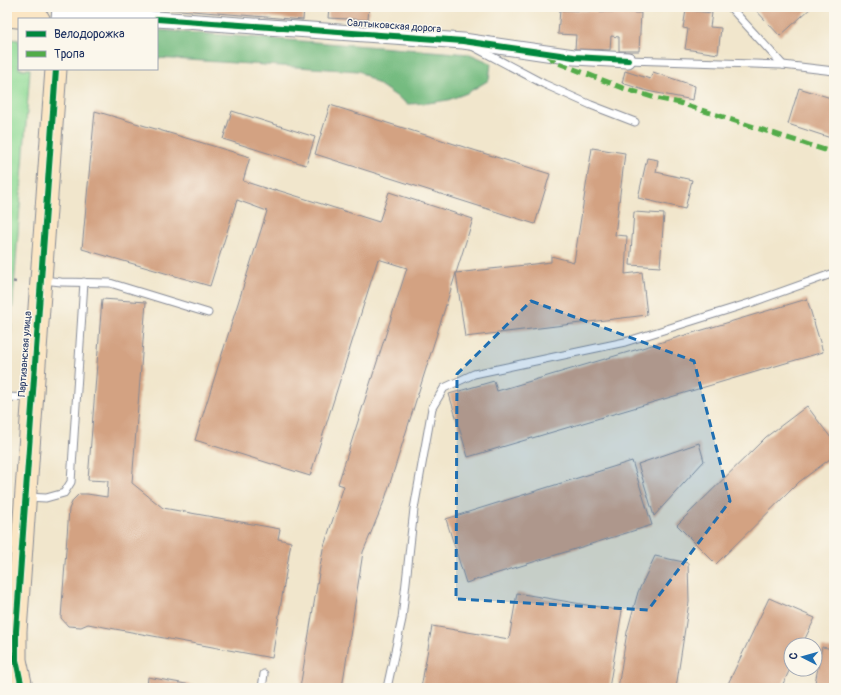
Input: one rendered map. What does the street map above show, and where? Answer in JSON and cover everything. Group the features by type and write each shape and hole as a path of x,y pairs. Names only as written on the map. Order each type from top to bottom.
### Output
{"street":[{"path":"59,18 60,7"},
{"path":"77,18 99,15 140,18"},
{"path":"7,16 28,18"},
{"name":"Салтыковская дорога","path":"158,19 463,41 574,57 628,60"},
{"name":"Партизанская улица","path":"22,688 16,660 16,631 56,70"},
{"path":"7,688 16,660"}],"lane":[{"path":"730,7 783,65"},
{"path":"463,41 544,84 591,105 635,122"},
{"path":"628,60 783,65 834,71"},
{"path":"387,688 402,619 414,509 432,408 444,388 474,374 625,342 753,302 834,273"},
{"path":"41,280 61,282 110,282 208,313"},
{"path":"25,497 46,498 64,493 71,482 84,282"},
{"path":"7,397 32,398"},
{"path":"262,688 264,674"}],"path":[{"path":"7,281 17,282"}],"highlighted area":[{"path":"531,301 694,361 730,501 648,610 456,599 457,374"}],"green space":[{"path":"158,30 470,54 491,63 489,80 467,93 448,100 428,103 408,104 359,71 158,58"},
{"path":"7,39 18,40 18,70 30,70 7,384"}],"building":[{"path":"155,7 304,7 303,20"},
{"path":"329,7 369,7 368,20 328,18"},
{"path":"753,7 812,7 780,36"},
{"path":"560,10 641,13 639,51 619,51 619,37 611,36 610,50 575,49 576,35 558,34"},
{"path":"686,10 712,13 710,27 721,28 718,54 685,49 688,29 683,28"},
{"path":"625,71 650,79 653,72 695,86 693,100 647,91 622,83"},
{"path":"799,88 834,99 834,139 788,124"},
{"path":"330,105 550,174 535,224 315,154"},
{"path":"95,111 250,157 243,181 274,191 274,189 379,222 389,192 473,219 385,499 363,552 342,688 300,688 323,549 344,486 338,484 407,268 378,259 310,476 195,440 267,211 237,200 210,286 82,249"},
{"path":"232,111 315,137 306,165 223,139"},
{"path":"592,148 625,153 615,235 627,236 625,274 642,272 647,315 465,337 456,273 551,262 551,256 574,262"},
{"path":"647,158 658,160 656,172 692,180 685,209 638,198"},
{"path":"634,212 664,214 660,267 630,265"},
{"path":"102,299 146,302 132,483 163,508 280,529 278,539 291,542 272,658 88,624 81,627 68,626 61,618 69,509 73,500 79,494 107,497 108,481 88,480"},
{"path":"807,299 823,352 468,457 449,394 494,381 497,391"},
{"path":"807,406 834,442 834,456 799,482 716,564 677,525 766,437"},
{"path":"699,443 704,461 654,516 638,464"},
{"path":"632,461 652,525 466,583 446,519"},
{"path":"655,556 688,563 689,602 676,688 618,688 627,632 638,592"},
{"path":"517,593 622,611 609,688 421,688 432,626 509,639"},
{"path":"769,598 815,618 806,637 783,637 783,677 786,677 781,688 726,688"},
{"path":"823,647 834,649 834,688 814,688 816,677 823,677"},
{"path":"148,677 202,687 202,688 147,688"}],"marked path":[{"path":"547,55 556,62 623,88 655,98 680,103 834,153"}],"cycle path":[{"path":"158,19 463,41 574,57 628,60"},
{"path":"22,688 16,660 16,631 56,70"}]}
